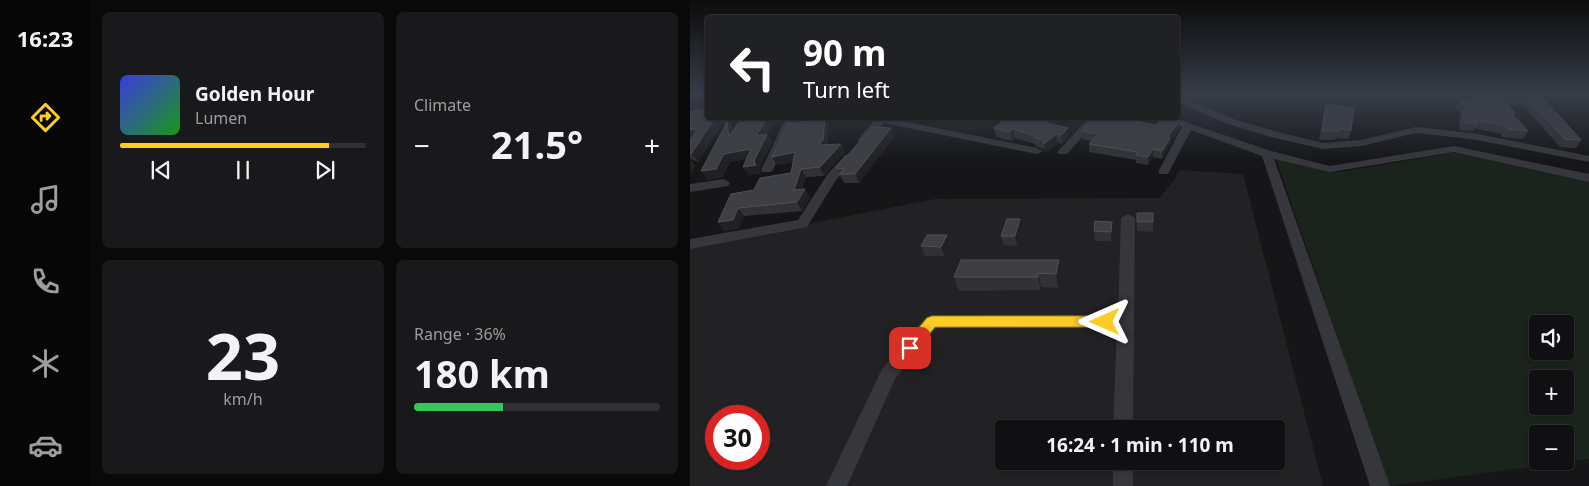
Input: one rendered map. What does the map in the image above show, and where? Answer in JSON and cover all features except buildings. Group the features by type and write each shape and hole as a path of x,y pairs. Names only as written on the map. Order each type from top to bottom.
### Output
{"street":[{"path":"1220,117 1275,135 1323,146 1361,142 1416,130 1472,136 1589,159"},
{"path":"767,170 790,120"},
{"path":"690,244 802,224 831,178 876,120"},
{"path":"882,120 1037,151"},
{"path":"1063,152 1092,120"},
{"path":"1172,120 1267,154 1330,169 1454,149 1589,178"},
{"path":"1164,172 1188,126"},
{"path":"1267,154 1380,486"},
{"path":"690,188 724,183"},
{"path":"1123,420 1128,218"},
{"path":"836,486 888,374 932,322 1124,321"},
{"path":"1123,470 1123,486"}],"shaded area":[{"path":"1459,152 1589,179 1589,459 1574,461 1574,425 1529,425 1529,467 1389,486 1276,159 1340,172"},
{"path":"1179,170 1243,174 1323,486 690,486 690,247 935,199 1159,198 1175,179"}],"route":[{"path":"910,348 932,322 1105,322"}]}
